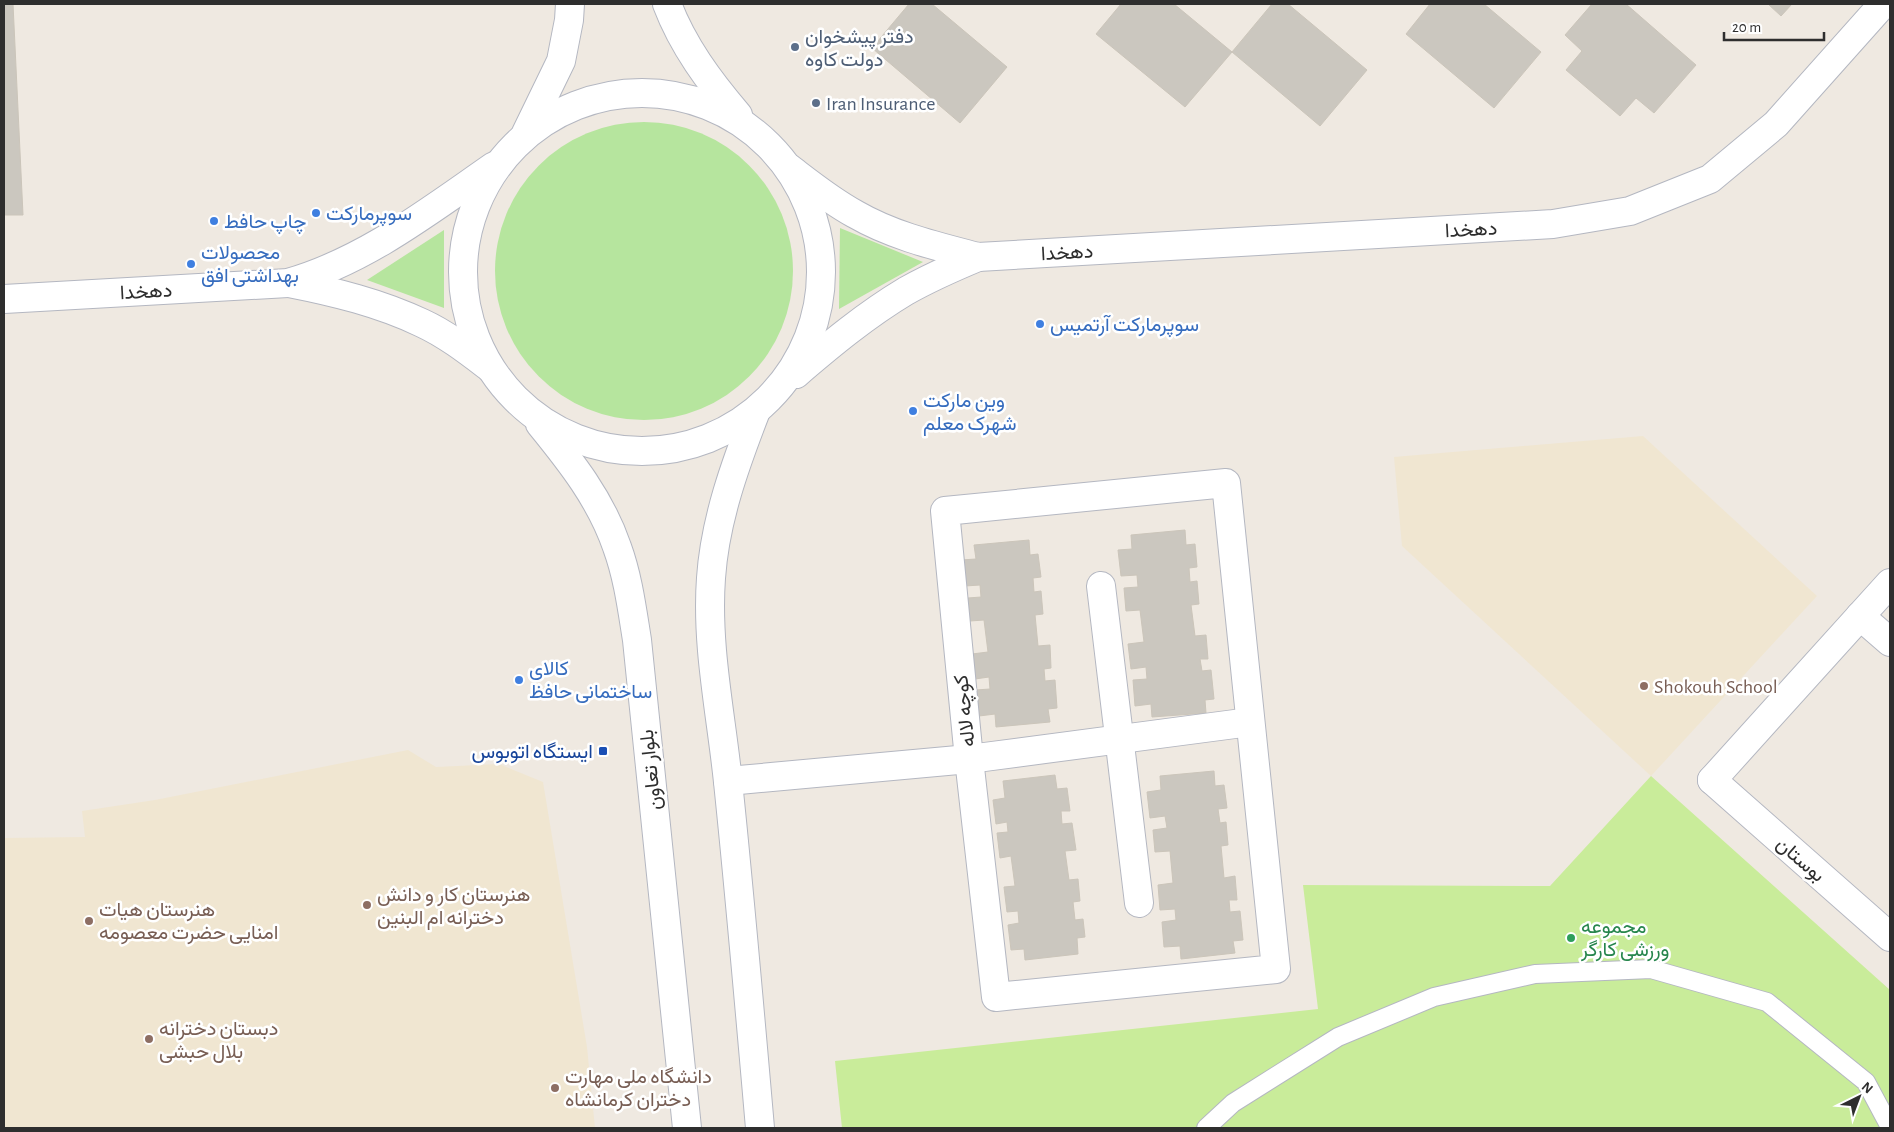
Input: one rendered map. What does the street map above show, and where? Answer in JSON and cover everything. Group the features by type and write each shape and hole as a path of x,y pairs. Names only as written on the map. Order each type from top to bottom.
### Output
{"street":[{"path":"526,135 561,61 569,20 570,4"},
{"path":"667,4 675,24 692,55 714,86 751,129 771,147 789,168 811,210 818,233 822,280 820,303 814,326 797,362 780,388"},
{"name":"دهخدا","path":"978,257 1553,224 1630,211 1710,179 1776,124 1883,4"},
{"path":"751,129 730,115 708,105 661,93 637,92 589,100 566,109 546,120 526,135 502,160 488,181 468,227 464,251 463,276 471,325 480,348 493,370 509,391 528,410 545,422 582,440 601,446 642,451 669,449 702,441 739,423 756,411 842,335 878,309 935,276 978,257"},
{"path":"288,283 326,270 385,241 502,160"},
{"path":"789,168 827,197 856,215 895,233 978,257"},
{"path":"288,283 354,298 422,323 443,335 493,370"},
{"name":"دهخدا","path":"4,299 288,283"},
{"name":"بلوار تعاون","path":"528,410 574,467 598,503 617,546 630,595 637,640 687,1128"},
{"path":"756,411 736,463 714,547 711,578 711,638 728,781 760,1128"},
{"name":"کوچه لاله","path":"728,781 969,759 945,511 1226,483 1250,722"},
{"path":"1890,583 1860,616 1890,642"},
{"path":"1101,586 1140,903"},
{"name":"بوستان","path":"1860,616 1712,780 1890,937"},
{"path":"1250,722 1276,969 996,998 969,759 1250,722"}],"lane":[{"path":"1206,1128 1233,1103 1338,1037 1434,998 1535,974 1651,969 1767,1002 1866,1082 1890,1127"}],"shaded area":[{"name":"Shokouh School","path":"1643,436 1817,596 1651,776 1402,546 1394,457"},
{"name":"هنرستان کار و دانش دخترانه ام البنین","path":"408,750 436,767 499,764 543,782 587,1047 595,1128 4,1128 4,838 85,837 82,811 155,800"}],"green space":[{"path":"644,122 673,125 701,133 727,147 749,166 768,188 782,214 790,242 793,271 790,300 782,328 768,354 749,376 727,395 701,409 673,417 644,420 615,417 587,409 561,395 539,376 520,354 506,328 498,300 495,271 498,242 506,214 520,188 539,166 561,147 587,133 615,125"},
{"path":"840,228 923,262 839,309"},
{"path":"444,230 444,308 367,280"},
{"name":"مجموعه ورزشی کارگر","path":"1651,776 1890,990 1890,1128 842,1128 835,1061 1318,1009 1303,885 1550,886"}],"building":[{"path":"4,4 13,4 23,215 4,215"},
{"path":"909,4 932,4 1007,67 960,123 872,48"},
{"path":"1121,4 1174,4 1232,52 1185,107 1096,34"},
{"path":"1272,4 1288,4 1367,70 1320,126 1232,52"},
{"path":"1430,4 1484,4 1541,52 1494,108 1406,34"},
{"path":"1592,4 1626,4 1696,65 1654,113 1636,98 1620,116 1566,70 1582,51 1565,35"},
{"path":"1768,4 1792,4 1781,16"},
{"path":"1185,530 1186,545 1195,544 1197,567 1189,568 1190,582 1197,581 1199,604 1191,605 1195,636 1206,635 1208,659 1200,659 1202,671 1211,670 1214,699 1205,700 1206,713 1152,717 1151,704 1135,706 1133,680 1147,679 1146,667 1131,669 1128,644 1144,642 1140,610 1126,611 1124,588 1138,587 1137,575 1121,576 1118,550 1132,549 1131,535"},
{"path":"1029,540 1030,555 1038,554 1041,577 1033,578 1034,592 1041,591 1043,614 1035,615 1038,646 1050,645 1051,668 1044,669 1045,681 1055,680 1057,708 1048,709 1050,722 996,727 995,714 979,716 976,690 990,689 989,677 975,679 972,654 988,652 984,620 970,621 968,598 981,597 980,585 965,586 961,560 976,559 974,545"},
{"path":"1214,771 1215,786 1224,785 1227,808 1218,809 1220,823 1226,822 1228,845 1221,846 1224,878 1235,876 1237,900 1229,900 1230,912 1240,911 1243,940 1233,941 1235,953 1181,959 1180,946 1164,947 1162,922 1176,920 1175,909 1160,910 1158,885 1173,883 1170,851 1155,852 1153,830 1167,828 1165,816 1150,818 1147,792 1161,790 1160,776"},
{"path":"1055,775 1057,789 1067,788 1070,811 1061,811 1062,824 1072,823 1076,850 1065,851 1069,880 1078,879 1080,901 1073,902 1075,920 1083,919 1085,937 1077,938 1078,954 1025,960 1024,949 1011,950 1008,925 1019,923 1018,911 1007,912 1004,887 1015,886 1011,856 1000,858 997,833 1008,832 1007,822 996,824 993,800 1005,798 1003,781"}],"place":[{"name":"دفتر پیشخوان دولت کاوه","path":"795,47"},
{"name":"Iran Insurance","path":"816,103"},
{"name":"سوپرمارکت","path":"316,213"},
{"name":"چاپ حافط","path":"214,221"},
{"name":"محصولات بهداشتی افق","path":"191,264"},
{"name":"سوپرمارکت آرتمیس","path":"1040,324"},
{"name":"وین مارکت شهرک معلم","path":"913,411"},
{"name":"کالای ساختمانی حافظ","path":"519,680"},
{"name":"Shokouh School","path":"1644,686"},
{"name":"ایستگاه اتوبوس","path":"603,751"},
{"name":"هنرستان کار و دانش دخترانه ام البنین","path":"367,905"},
{"name":"هنرستان هیات امنایی حضرت معصومه","path":"89,921"},
{"name":"مجموعه ورزشی کارگر","path":"1571,938"},
{"name":"دبستان دخترانه بلال حبشی","path":"149,1039"},
{"name":"دانشگاه ملی مهارت دختران کرمانشاه","path":"555,1088"}]}
